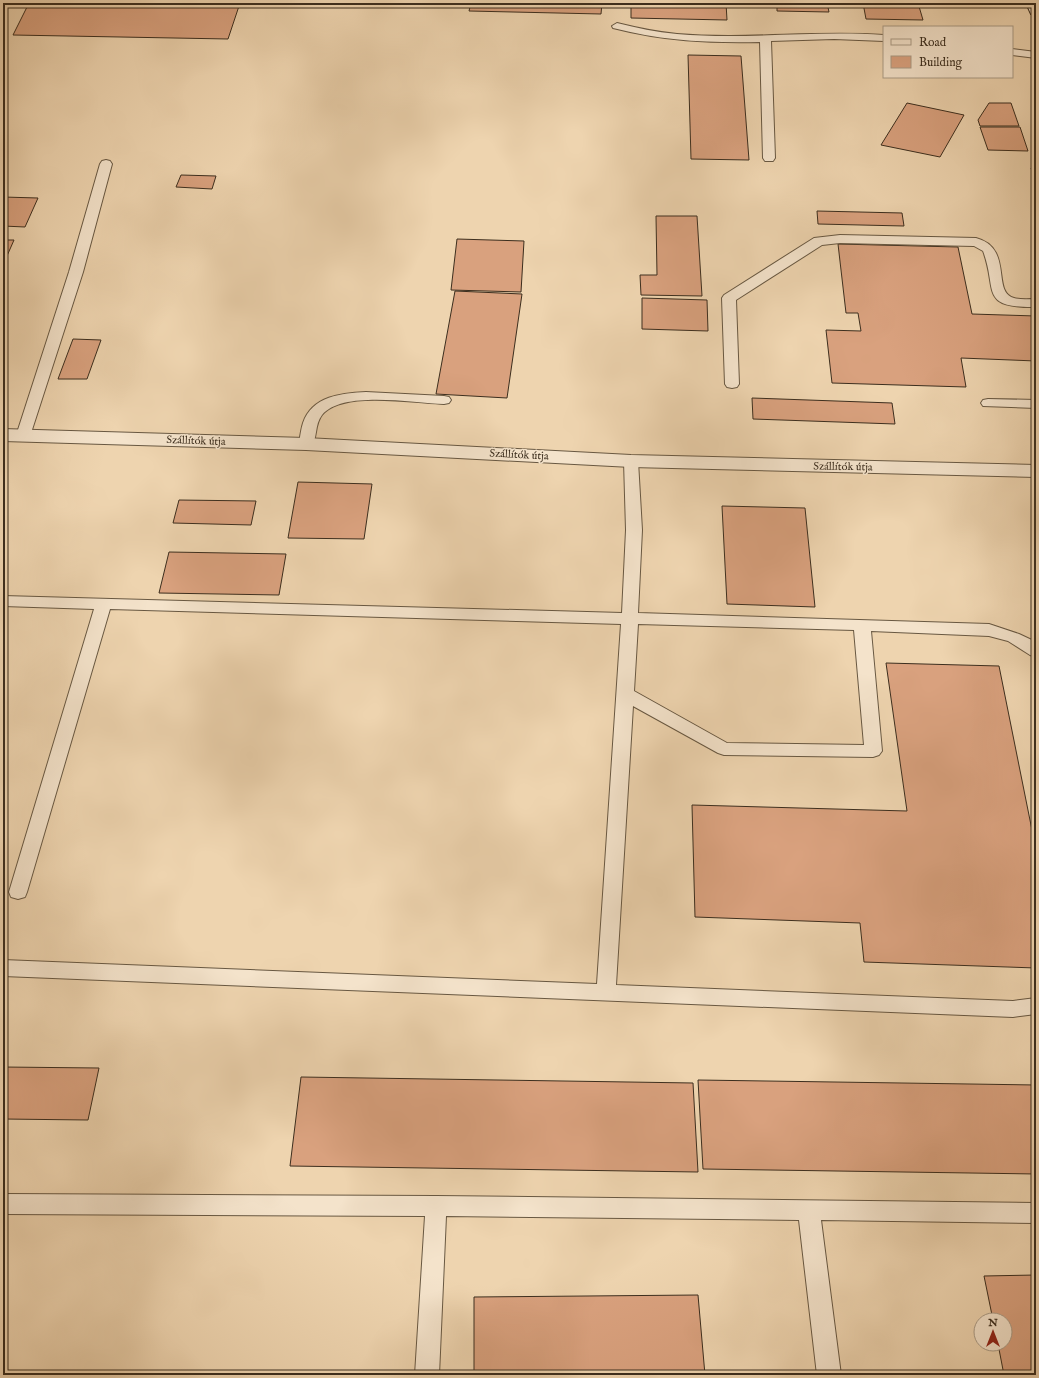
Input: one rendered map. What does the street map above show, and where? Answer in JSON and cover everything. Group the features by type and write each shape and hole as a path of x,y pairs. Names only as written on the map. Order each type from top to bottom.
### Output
{"street":[{"path":"1033,3 1036,11"},
{"name":"Szállítók útja","path":"3,435 306,444 631,461 1036,472"}],"lane":[{"path":"617,26 652,35 685,38 840,36 883,38"},
{"path":"765,38 769,158"},
{"path":"1013,52 1036,55"},
{"path":"23,436 76,272 106,164"},
{"path":"732,384 729,298 819,241 840,239 976,242 985,246 990,253 998,290 1002,296 1008,301 1036,303"},
{"path":"306,444 311,419 322,407 337,400 363,397 444,400"},
{"path":"988,403 1036,404"},
{"path":"606,992 630,618 634,530 631,461"},
{"path":"3,601 630,618 989,630 1008,635 1029,645 1036,651"},
{"path":"18,892 104,603"},
{"path":"626,694 724,749 873,751 862,625"},
{"path":"3,968 1013,1009 1036,1006"},
{"path":"3,1204 436,1206 1036,1213"},
{"path":"427,1375 436,1206"},
{"path":"809,1210 830,1375"}],"building":[{"path":"29,3 240,3 228,39 13,35"},
{"path":"471,3 602,3 601,14 469,11"},
{"path":"631,3 726,3 727,20 631,18"},
{"path":"777,3 827,3 829,12 777,11"},
{"path":"863,3 918,3 923,20 866,19"},
{"path":"688,55 741,56 749,160 691,159"},
{"path":"907,103 964,115 940,157 881,145"},
{"path":"989,103 1011,103 1019,126 980,126 978,120"},
{"path":"980,127 1020,127 1028,151 988,150"},
{"path":"1031,168 1036,169 1036,185"},
{"path":"181,175 216,176 212,189 176,187"},
{"path":"3,197 38,198 25,227 3,226"},
{"path":"817,211 902,213 904,226 818,224"},
{"path":"656,216 697,216 702,296 641,295 640,275 657,275"},
{"path":"457,239 524,241 521,292 451,290"},
{"path":"3,240 14,240 3,265"},
{"path":"838,244 958,247 972,314 1036,316 1036,361 961,358 966,387 832,383 826,330 861,331 858,313 846,313"},
{"path":"455,291 522,294 507,398 436,394"},
{"path":"642,298 707,300 708,331 642,329"},
{"path":"73,339 101,340 87,379 58,379"},
{"path":"752,398 892,403 895,424 753,419"},
{"path":"298,482 372,484 364,539 288,538"},
{"path":"179,500 256,501 251,525 173,523"},
{"path":"722,506 805,508 815,607 727,604"},
{"path":"169,552 286,554 279,595 159,593"},
{"path":"886,663 999,666 1036,850 1036,968 864,962 860,923 695,917 692,805 907,811"},
{"path":"3,1067 99,1068 88,1120 3,1119"},
{"path":"301,1077 693,1083 698,1172 290,1166"},
{"path":"698,1080 1036,1085 1036,1174 703,1169"},
{"path":"1036,1275 1036,1375 1004,1375 1000,1352 1013,1352 1013,1312 991,1312 984,1276"},
{"path":"698,1295 705,1375 474,1375 474,1297"}]}
